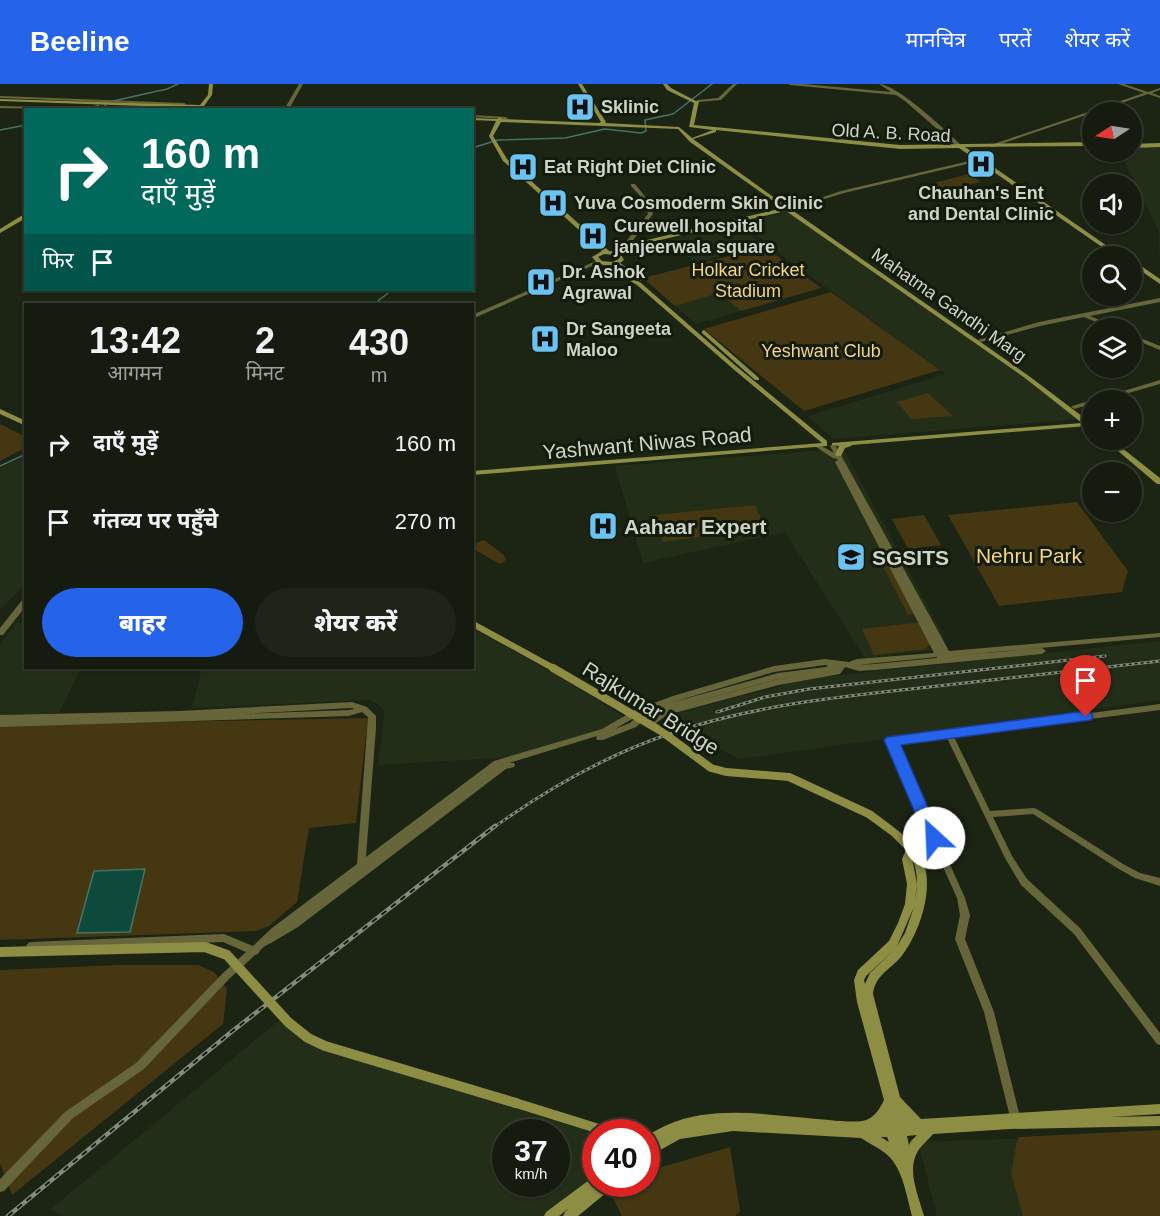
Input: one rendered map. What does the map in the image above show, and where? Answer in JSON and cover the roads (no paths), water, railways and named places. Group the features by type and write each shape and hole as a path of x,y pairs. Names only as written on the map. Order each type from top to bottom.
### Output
{"main road":[{"path":"203,107 213,84"},
{"path":"578,84 599,121"},
{"path":"666,84 694,101 686,125"},
{"path":"0,102 287,108"},
{"path":"116,104 184,104 203,107"},
{"path":"474,117 498,121 590,120 616,123"},
{"path":"474,118 524,122 599,121"},
{"path":"498,121 491,136 505,160 621,258 617,263"},
{"name":"Old A. B. Road","path":"599,121 686,125 855,144 985,148 1082,145"},
{"name":"Old A. B. Road","path":"644,124 661,127 686,125 714,131 870,148 952,150 966,147"},
{"name":"Mahatma Gandhi Marg","path":"686,125 691,138 1082,417"},
{"name":"Mahatma Gandhi Marg","path":"686,125 691,138"},
{"path":"661,127 691,138 714,131"},
{"path":"1142,144 1160,144"},
{"path":"966,147 985,148"},
{"path":"966,147 1104,246"},
{"path":"979,157 985,148"},
{"path":"952,150 963,153 966,160"},
{"path":"979,157 1109,246"},
{"path":"613,253 628,243 788,207"},
{"path":"788,207 633,245 613,253 597,254 596,261 606,264 639,284 734,368 819,434 843,441"},
{"name":"Mahatma Gandhi Marg","path":"788,207 986,342 1082,415"},
{"path":"0,232 24,218"},
{"path":"606,264 617,263 645,282 828,444"},
{"path":"1142,270 1160,284"},
{"path":"1142,273 1160,284"},
{"path":"0,406 24,417"},
{"path":"0,411 24,423"},
{"name":"Yashwant Niwas Road","path":"474,471 1082,423"},
{"name":"Yashwant Niwas Road","path":"474,471 1082,423"},
{"path":"802,444 816,439 819,434"},
{"path":"837,456 842,447 857,442"},
{"path":"1120,450 1160,482"},
{"path":"1129,450 1160,475"},
{"name":"Rajkumar Bridge","path":"474,623 649,724 711,768 726,772 789,777 833,795 869,814 910,851 907,859 911,895 903,923 892,944 862,973 859,980 862,1002 893,1101"},
{"path":"0,952 205,947 227,955 288,1022 308,1038 325,1046 582,1124"},
{"path":"893,1101 918,1124"},
{"path":"893,1101 896,1129 918,1216"},
{"path":"862,1130 881,1118 893,1101"},
{"path":"660,1141 678,1134 733,1126 929,1131 1160,1109"},
{"path":"896,1129 918,1124 1016,1121 1160,1121"},
{"path":"862,1130 881,1143 904,1165"},
{"path":"904,1165 915,1145 929,1131"},
{"path":"550,1216 582,1191"},
{"path":"569,1216 592,1197"}],"street":[{"path":"287,108 301,84"},
{"path":"694,101 719,99 735,84"},
{"path":"789,84 897,94"},
{"path":"881,84 966,147"},
{"path":"1120,84 1160,97"},
{"path":"985,148 1160,89"},
{"path":"788,207 979,157"},
{"path":"628,243 644,226 651,214 645,199 631,185"},
{"path":"474,314 596,261"},
{"path":"986,342 1083,317 1160,301"},
{"path":"1142,343 1160,350"},
{"path":"1133,390 1160,382"},
{"path":"1074,407 1082,405"},
{"path":"828,444 837,456 945,658"},
{"path":"0,624 24,597"},
{"path":"0,633 24,603"},
{"path":"3,1184 69,1115 140,1066 226,976 266,941 281,934 361,869 503,767 609,735 644,716 753,681 842,665 859,668 1160,637"},
{"path":"649,724 664,713 796,679 837,672 842,665"},
{"path":"0,718 179,714 352,705 364,709 372,716 372,728 361,869"},
{"path":"1016,1121 989,1012 960,939 965,915 962,898 891,743 892,740 1160,707"},
{"path":"0,724 349,713 364,709"},
{"path":"948,732 987,813 1024,882 1077,931 1160,1041"},
{"path":"987,813 1034,812 1120,866 1138,876 1160,882"},
{"path":"0,947 224,938 255,951"}],"water":[{"path":"145,869 130,932 77,933 94,871"}],"waterway":[{"path":"113,101 167,89 178,84"},
{"path":"474,147 498,140 565,138 605,129 641,133 646,131 645,120 673,114 712,84"},
{"path":"102,108 106,105"},
{"path":"0,130 24,125"},
{"path":"375,303 391,291"},
{"path":"0,466 24,455"}],"railway":[{"path":"717,712 765,697 809,689 1105,656"},
{"path":"493,828 578,774 623,752 669,734 731,716 825,699 1160,661"},
{"path":"8,1216 230,1033 495,826"}],"place":[{"name":"Sklinic","path":"580,107"},
{"name":"Chauhan's Ent and Dental Clinic","path":"981,164"},
{"name":"Eat Right Diet Clinic","path":"523,167"},
{"name":"Yuva Cosmoderm Skin Clinic","path":"553,203"},
{"name":"Curewell hospital janjeerwala square","path":"593,236"},
{"name":"Dr. Ashok Agrawal","path":"541,282"},
{"name":"Dr Sangeeta Maloo","path":"545,339"},
{"name":"Aahaar Expert","path":"603,526"},
{"name":"SGSITS","path":"851,557"}],"park label":[{"name":"Holkar Cricket Stadium","path":"748,280"},
{"name":"Yeshwant Club","path":"821,351"},
{"name":"Nehru Park","path":"1029,555"}]}
